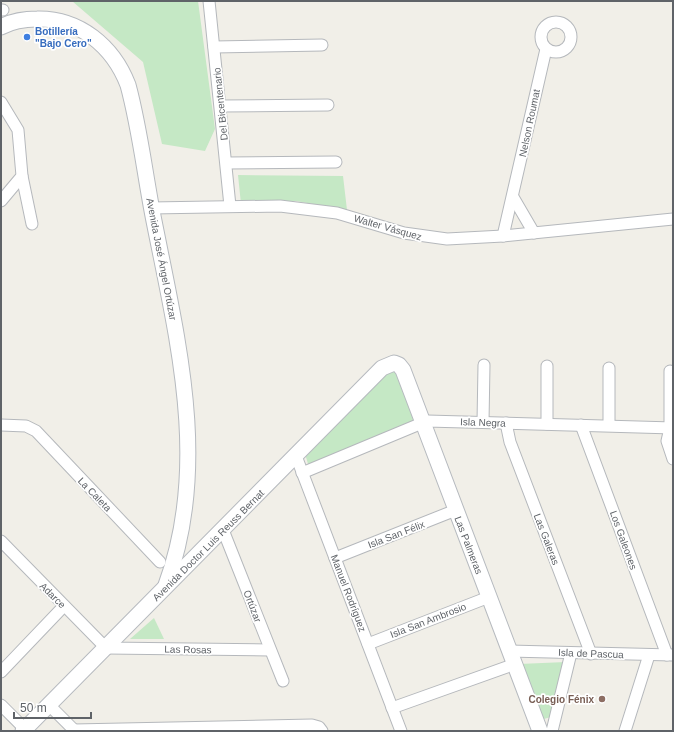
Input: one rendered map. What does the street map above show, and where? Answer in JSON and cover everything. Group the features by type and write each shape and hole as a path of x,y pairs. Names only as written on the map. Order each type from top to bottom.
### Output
{"street":[{"name":"Del Bicentenario","path":"209,1 227,163 230,206"},
{"name":"Avenida José Ángel Ortúzar","path":"1,27 7,24 31,19 55,20 67,23 89,34 114,56 124,74 131,95 151,208 179,346 189,441 188,479 184,521 173,567 164,589"},
{"path":"214,47 322,45"},
{"name":"Nelson Roumat","path":"503,236 546,50"},
{"path":"1,102 18,130 22,176 32,224"},
{"path":"221,106 328,104"},
{"path":"227,163 336,162"},
{"path":"1,201 22,176"},
{"path":"513,197 534,233"},
{"name":"Walter Vásquez","path":"151,208 280,206 338,213 404,233 436,239 503,236 673,219"},
{"name":"Avenida Doctor Luis Reuss Bernat","path":"24,730 382,368 394,363"},
{"name":"Las Palmeras","path":"394,363 399,365 403,370 540,731"},
{"path":"483,422 484,365"},
{"path":"547,366 547,424"},
{"path":"609,368 609,425"},
{"path":"670,371 672,428 667,441 673,459"},
{"name":"Isla Negra","path":"302,473 423,422 434,420 672,428"},
{"name":"Las Galeras","path":"506,423 510,442 591,654"},
{"name":"Los Galeones","path":"581,424 670,655"},
{"name":"La Caleta","path":"1,425 29,427 36,431 160,562"},
{"name":"Manuel Rodríguez","path":"296,456 401,731"},
{"name":"Isla San Félix","path":"335,558 456,510"},
{"name":"Ortúzar","path":"223,530 282,681"},
{"name":"Adarce","path":"1,541 106,648"},
{"name":"Isla San Ambrosio","path":"368,644 489,597"},
{"path":"1,672 64,606"},
{"name":"Las Rosas","path":"106,648 270,650"},
{"path":"552,731 571,653"},
{"name":"Isla de Pascua","path":"392,708 512,658 571,653 670,655"},
{"path":"625,731 649,655"},
{"path":"1,705 24,730"},
{"path":"49,705 74,731 259,729 312,725 321,729"}],"green space":[{"path":"72,1 198,1 215,129 205,151 162,144 143,62"},
{"path":"238,175 343,176 347,210 296,201 241,204"},
{"path":"389,371 397,371 417,423 309,467 305,454"},
{"path":"154,618 164,639 130,639"},
{"path":"566,662 551,717 540,720 519,664"}],"place":[{"name":"Botillería \"Bajo Cero\"","path":"27,37"},
{"name":"Colegio Fénix","path":"602,699"}]}
